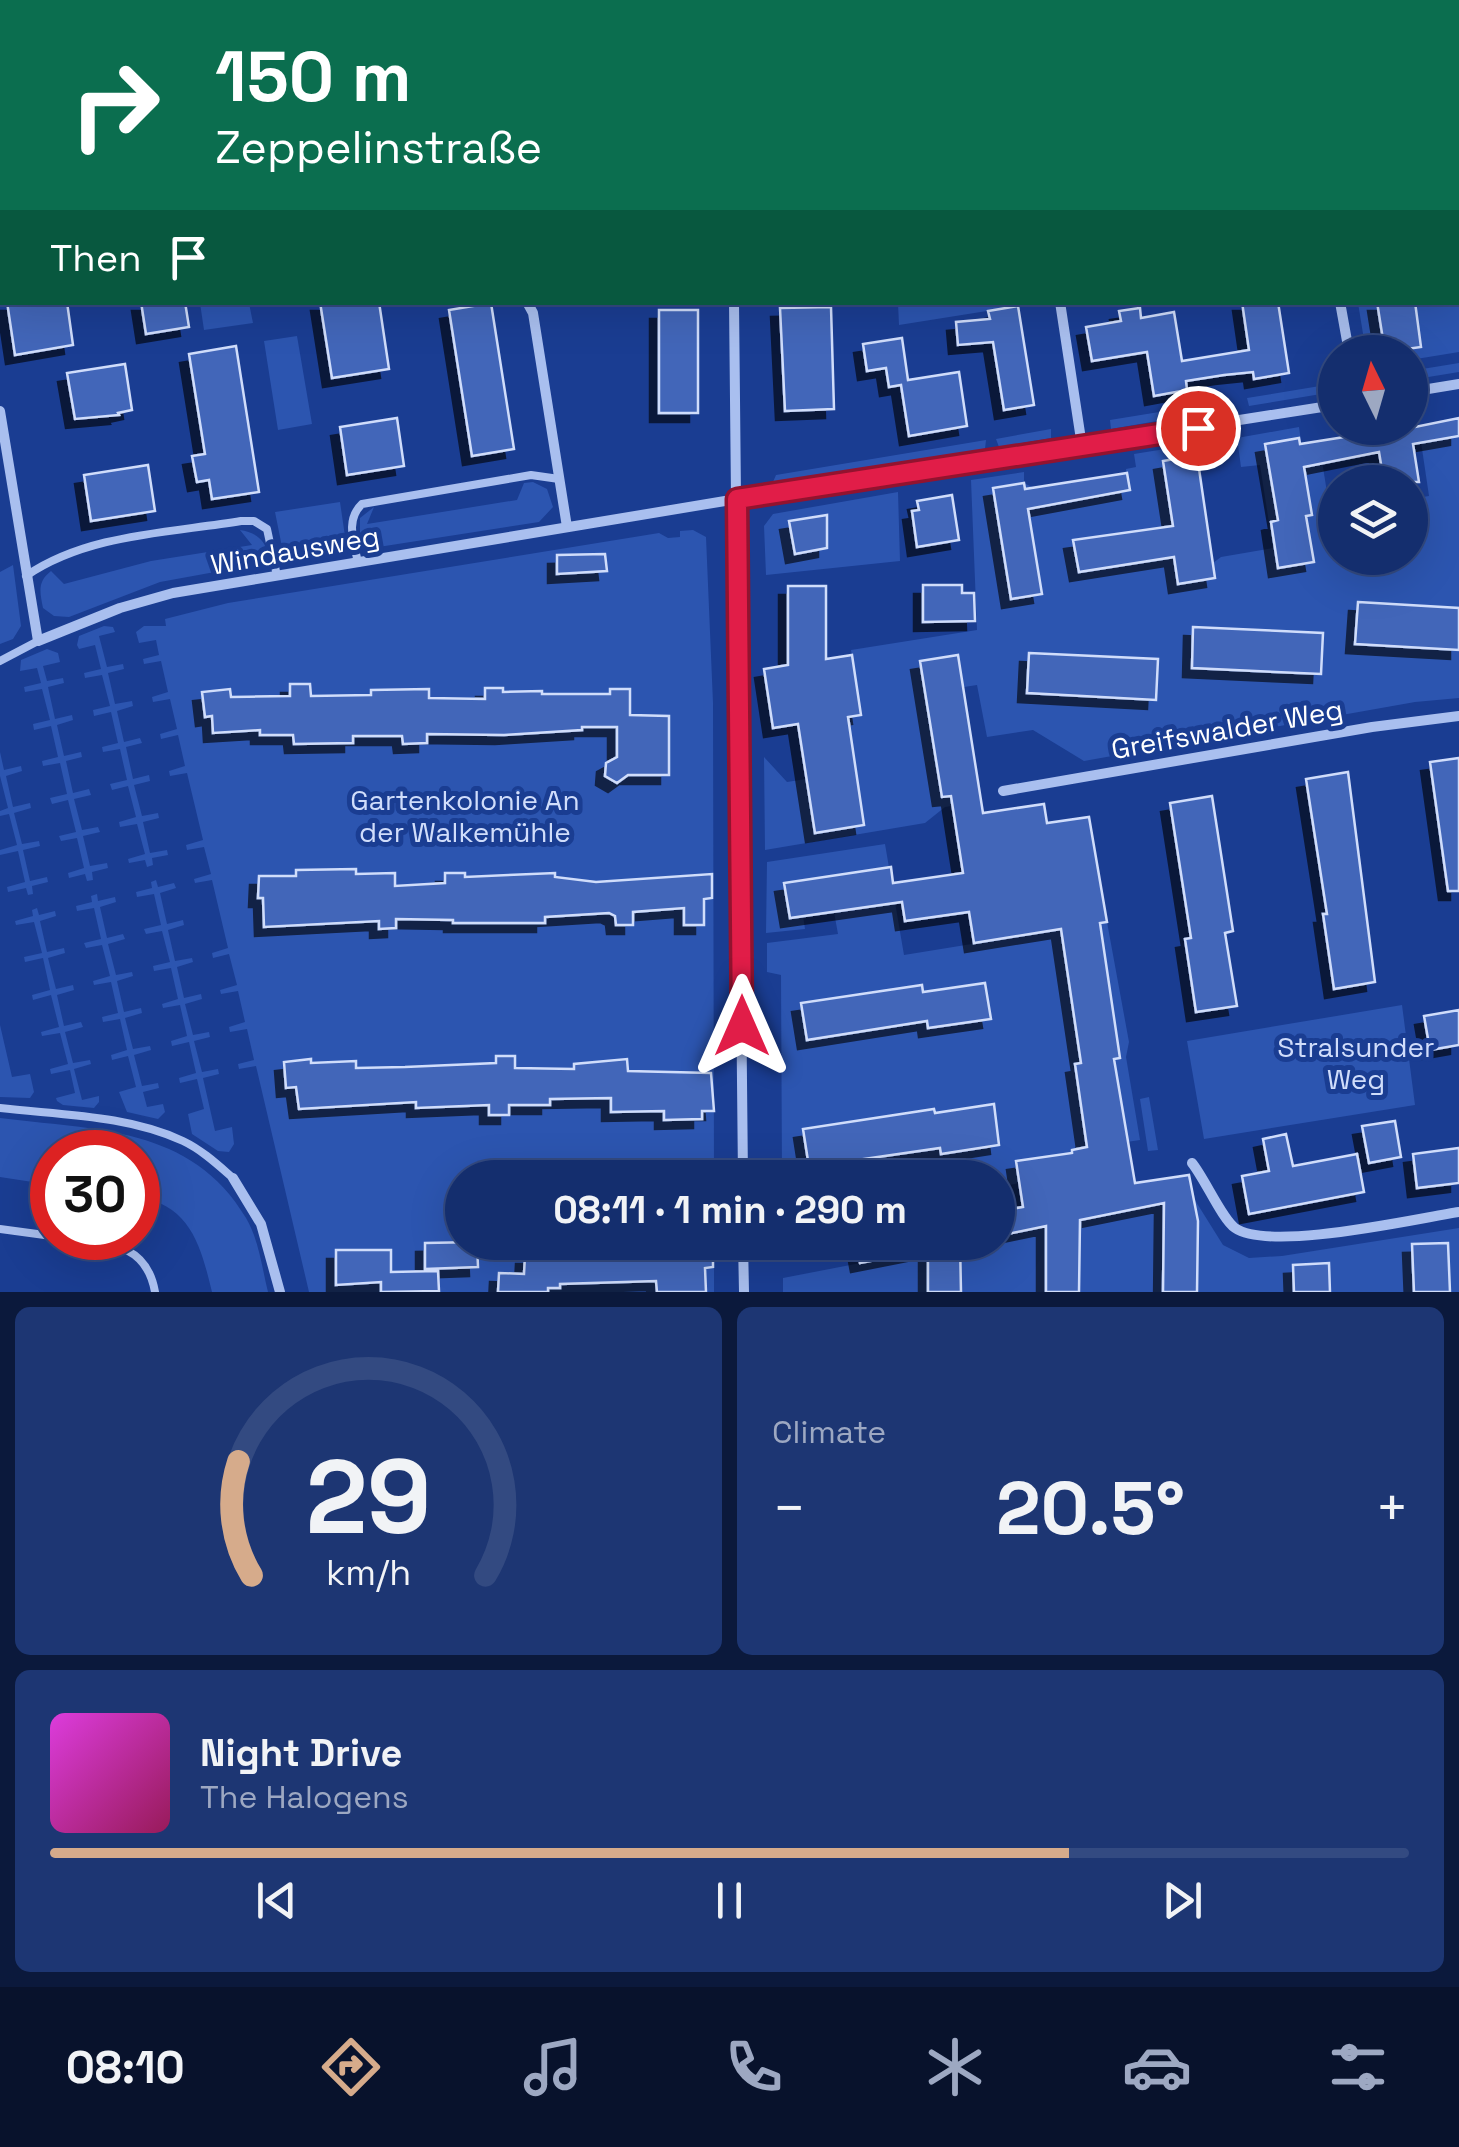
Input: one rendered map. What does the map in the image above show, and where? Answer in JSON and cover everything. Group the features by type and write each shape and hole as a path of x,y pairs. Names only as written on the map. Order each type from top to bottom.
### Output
{"street":[{"path":"529,305 567,528"},
{"path":"734,305 743,1160"},
{"path":"1060,305 1082,446"},
{"path":"1341,305 1346,335"},
{"path":"1428,389 1459,384"},
{"name":"Windausweg","path":"38,642 152,598 737,499 1318,408"},
{"path":"0,411 38,642"},
{"name":"Greifswalder Weg","path":"1003,791 1372,726 1459,716"},
{"path":"1192,1163 1233,1227 1252,1235 1304,1236 1459,1212"},
{"path":"234,1178 261,1224 280,1292"},
{"path":"743,1260 744,1292"}],"lane":[{"path":"358,562 351,523 362,504 530,475 560,479"},
{"path":"26,576 64,553 90,545 241,521 267,529 277,576"},
{"name":"Windausweg","path":"2,657 38,642"},
{"path":"0,1108 154,1130 200,1151 234,1178"},
{"path":"0,1229 30,1233"},
{"path":"141,1260 151,1271 155,1292"}],"green space":[{"path":"200,305 249,305 253,323 204,330"},
{"path":"898,305 1012,307 899,325"},
{"path":"1358,305 1459,305 1459,352 1428,357 1428,335 1363,335"},
{"path":"297,336 312,424 278,430 264,341"},
{"path":"1459,363 1459,372 1428,377 1428,368"},
{"path":"1318,386 1318,394 1249,406 1247,398"},
{"path":"1196,406 1198,414 1111,429 1110,420"},
{"path":"1299,427 1304,463 1322,461 1323,465 1318,465 1318,575 1428,575 1428,465 1424,465 1421,445 1459,436 1459,698 1415,702 1084,761 1033,730 987,737 977,685 964,687 981,801 945,807 925,823 765,850 764,757 787,782 806,779 798,724 861,715 851,650 977,630 971,480 1024,472 1024,483 1034,488 1037,507 1059,505 1057,484 1066,501 1129,491 1126,469 1136,467 1134,454 1196,444 1197,455 1163,461 1179,584 1215,578 1213,563 1221,557 1273,548 1260,465 1241,467 1237,438"},
{"path":"1051,429 1051,438 999,447 996,439"},
{"path":"986,440 985,449 773,482 776,475"},
{"path":"533,482 547,489 553,507 539,522 372,548 360,543 360,518 374,507 367,524 517,500 524,483"},
{"path":"898,492 900,561 766,575 764,526 773,514"},
{"path":"340,502 346,543 342,551 292,561 284,557 275,512"},
{"path":"240,530 262,540 266,551 264,563 160,582 69,617 54,616 43,608 42,583 51,571 64,584 151,561 252,545"},
{"name":"Gartenkolonie An der Walkemühle","path":"693,530 706,537 713,703 714,1160 445,1160 445,1260 714,1260 714,1292 309,1292 256,1066 239,1069 238,1064 254,1060 247,1029 230,1032 229,1027 245,1022 238,991 221,994 220,990 237,985 229,954 213,958 212,953 228,948 212,880 195,883 194,879 211,874 204,847 187,850 186,845 203,840 187,773 170,776 169,771 185,766 178,735 161,739 160,734 177,729 170,699 153,702 152,697 168,692 161,661 144,664 143,659 159,655 156,640 139,643 136,632 144,626 166,626 165,619 228,603 659,533 668,538 680,537 680,531"},
{"path":"13,565 21,626 13,639 0,644 0,572"},
{"path":"104,626 113,627 115,632 99,636 107,667 123,664 124,669 108,673 115,704 132,701 133,706 117,711 124,742 140,738 142,743 126,747 133,779 149,775 150,781 134,785 142,816 158,813 159,818 143,822 150,853 167,850 168,855 152,858 153,865 147,867 145,860 129,863 128,859 145,854 137,824 120,827 119,822 136,817 128,786 112,790 110,784 127,780 120,749 103,752 102,747 118,743 111,712 94,716 93,710 110,706 102,675 85,678 84,673 101,669 95,645 79,649 77,645 79,636"},
{"path":"47,649 58,653 60,662 43,666 47,681 63,678 64,683 48,687 55,719 72,715 73,720 57,725 64,756 81,752 82,757 66,761 73,793 89,789 91,795 74,799 82,830 98,827 100,832 83,836 90,866 107,863 108,868 92,872 93,880 87,881 85,874 69,878 68,873 84,868 77,838 61,841 59,836 76,832 68,800 52,804 50,798 67,794 60,763 43,766 42,761 58,757 51,726 34,730 33,724 50,720 42,689 25,692 24,687 41,683 37,668 20,671 21,660"},
{"path":"0,752 4,770 21,766 22,771 6,776 13,807 30,803 31,808 14,813 22,844 39,841 40,846 23,850 30,881 47,877 48,882 32,886 33,894 28,895 26,888 8,892 7,887 25,882 18,851 0,855 0,850 17,845 9,814 0,816 0,811 8,808 0,776"},
{"path":"885,844 904,955 1107,922 1129,1042 1126,1057 1140,1140 1073,1150 1015,1184 1015,1160 782,1160 781,975 767,972 767,943 838,934 834,912 803,916 805,929 766,933 767,862"},
{"path":"156,880 158,887 174,883 176,888 160,893 167,924 183,920 184,925 168,930 175,961 192,958 193,962 177,967 184,998 201,994 202,999 185,1004 193,1035 209,1032 210,1037 194,1041 202,1072 218,1069 219,1074 203,1078 215,1131 232,1127 234,1144 229,1152 218,1151 192,1134 188,1114 204,1109 197,1079 180,1083 179,1078 196,1073 189,1042 172,1046 171,1041 187,1036 180,1005 163,1008 162,1004 178,999 171,968 154,971 153,966 170,962 162,931 146,934 144,929 161,925 154,894 137,897 136,892 152,888 151,882"},
{"path":"97,894 98,901 115,897 116,902 100,907 107,938 123,934 125,939 108,944 116,975 132,972 133,976 117,981 124,1012 141,1008 142,1013 125,1018 133,1049 150,1046 151,1050 134,1055 142,1086 158,1083 159,1088 143,1092 147,1107 163,1104 165,1112 158,1119 127,1112 119,1092 136,1087 128,1056 112,1060 111,1055 127,1050 120,1019 103,1022 102,1017 118,1013 111,982 94,985 93,981 110,976 102,945 86,948 84,943 101,939 94,908 77,911 76,906 92,902 91,896"},
{"path":"37,908 39,915 55,911 56,916 40,921 47,952 64,948 65,953 48,958 56,989 73,985 74,990 57,995 64,1026 81,1022 83,1027 65,1032 73,1063 90,1060 91,1064 74,1069 82,1100 99,1096 94,1108 63,1105 56,1098 75,1093 70,1070 51,1074 50,1069 68,1064 60,1033 42,1036 41,1032 59,1027 51,995 33,1000 32,995 50,990 43,958 25,962 24,957 42,953 34,922 16,925 15,921 33,916 32,910"},
{"name":"Stralsunder Weg","path":"1402,1005 1415,1105 1204,1139 1187,1041"},
{"path":"0,1025 12,1077 30,1074 34,1092 30,1098 0,1097"},
{"path":"1149,1097 1158,1150 1148,1151 1140,1099"},
{"path":"0,1118 97,1130 30,1130 30,1182 0,1177"},
{"path":"160,1146 198,1165 224,1188 250,1227 268,1292 212,1292 198,1244 182,1219 160,1204"},
{"path":"1193,1197 1223,1245 1249,1258 1459,1228 1459,1292 783,1292 783,1278 876,1260 1015,1260 1015,1233"}],"building":[{"path":"7,305 67,305 73,345 15,355"},
{"path":"141,305 185,305 189,327 146,334"},
{"path":"320,305 379,305 389,369 332,378"},
{"path":"491,305 514,449 472,456 449,310"},
{"path":"1242,305 1278,305 1289,373 1254,379 1253,372 1186,381 1187,390 1154,396 1147,352 1092,361 1086,327 1121,321 1119,311 1140,308 1141,318 1174,312 1182,361 1249,350"},
{"path":"1377,305 1415,305 1419,335 1382,335"},
{"path":"1018,306 1034,405 1004,410 993,342 958,345 956,322 990,319 988,311"},
{"path":"831,307 834,409 785,411 780,308"},
{"path":"659,310 698,310 698,413 659,413"},
{"path":"902,338 908,380 959,372 967,426 909,436 901,385 889,387 886,368 867,371 863,344"},
{"path":"236,346 259,492 212,499 209,480 197,482 192,456 205,454 189,354"},
{"path":"125,364 132,410 75,419 67,373"},
{"path":"397,418 404,466 347,475 340,427"},
{"path":"1459,418 1459,436 1428,441 1428,424"},
{"path":"1299,438 1300,444 1318,441 1318,445 1413,445 1416,465 1381,465 1379,452 1304,467 1312,515 1306,516 1314,562 1278,568 1271,522 1278,520 1265,444"},
{"path":"1197,455 1215,578 1178,584 1174,557 1079,572 1073,540 1173,526 1163,461"},
{"path":"148,465 155,511 91,521 84,475"},
{"path":"1127,473 1130,490 1028,509 1042,594 1011,599 993,488 1024,483 1025,489"},
{"path":"952,495 959,540 917,547 912,511 919,510 917,501"},
{"path":"827,515 827,548 795,554 789,521"},
{"path":"605,554 607,571 557,574 557,555"},
{"path":"923,585 962,585 962,593 974,593 975,621 923,622"},
{"path":"788,586 826,586 826,659 852,655 861,715 848,717 864,825 815,833 798,724 773,728 764,669 788,665"},
{"path":"1358,602 1459,608 1459,650 1355,644"},
{"path":"1193,627 1323,633 1321,674 1192,668"},
{"path":"1029,653 1158,659 1156,700 1027,693"},
{"path":"958,655 983,813 1044,804 1047,823 1089,817 1107,922 1100,923 1120,1058 1114,1059 1135,1183 1189,1175 1198,1221 1197,1292 1163,1292 1164,1203 1080,1220 1079,1292 1046,1292 1046,1226 1015,1232 1015,1208 1023,1207 1016,1161 1087,1147 1075,1064 1081,1063 1061,929 974,943 969,912 905,921 902,902 790,918 784,883 891,867 893,883 963,873 951,796 942,797 920,661"},
{"path":"290,684 310,684 311,696 429,689 429,698 485,699 485,688 542,694 610,694 610,689 630,689 630,715 669,716 669,775 628,775 617,783 605,776 606,763 617,757 617,727 504,735 427,734 427,743 403,744 402,736 353,736 353,743 294,744 293,735 260,735 260,730 213,733 212,716 205,717 202,692 230,689 231,697 290,696"},
{"path":"1459,758 1459,891 1448,891 1430,762"},
{"path":"1348,772 1375,982 1334,989 1306,779"},
{"path":"1212,796 1233,931 1225,933 1237,1006 1196,1012 1185,939 1191,938 1170,803"},
{"path":"356,869 356,874 395,873 395,886 445,883 445,873 465,873 465,877 555,873 555,877 596,882 712,874 712,898 704,899 704,925 684,925 684,908 633,912 633,925 616,925 615,916 609,913 545,917 545,923 396,919 396,928 379,929 379,921 264,927 263,898 258,898 259,876 296,876 296,870"},
{"path":"985,983 991,1019 928,1028 927,1021 807,1040 801,1003 922,985 923,992"},
{"path":"1459,1010 1459,1045 1430,1050 1424,1016"},
{"path":"496,1056 515,1056 515,1068 574,1069 574,1064 627,1059 628,1071 711,1073 714,1111 702,1111 702,1119 664,1120 664,1111 611,1112 611,1098 550,1099 550,1105 509,1105 509,1115 489,1115 489,1105 416,1108 416,1102 299,1109 296,1087 286,1088 284,1062 311,1059 311,1063 356,1061 356,1068 405,1067 496,1063"},
{"path":"994,1104 999,1145 941,1154 940,1148 857,1160 808,1160 803,1129 934,1109 935,1113"},
{"path":"1395,1121 1401,1157 1369,1163 1362,1126"},
{"path":"1286,1134 1293,1166 1357,1154 1364,1192 1249,1214 1242,1176 1269,1171 1263,1139"},
{"path":"1459,1148 1459,1183 1417,1188 1413,1154"},
{"path":"425,1243 445,1243 445,1260 478,1260 478,1267 425,1269"},
{"path":"1448,1243 1450,1292 1414,1292 1412,1244"},
{"path":"336,1250 391,1250 391,1272 438,1271 439,1291 381,1292 381,1282 336,1285"},
{"path":"525,1260 713,1260 713,1267 705,1268 706,1292 657,1292 656,1281 560,1284 560,1288 548,1288 548,1292 498,1292 499,1273 524,1274"},
{"path":"928,1260 960,1260 961,1292 928,1292"},
{"path":"1329,1263 1330,1292 1294,1292 1293,1265"}],"route":[{"path":"742,1026 737,499 1198,428"}]}
